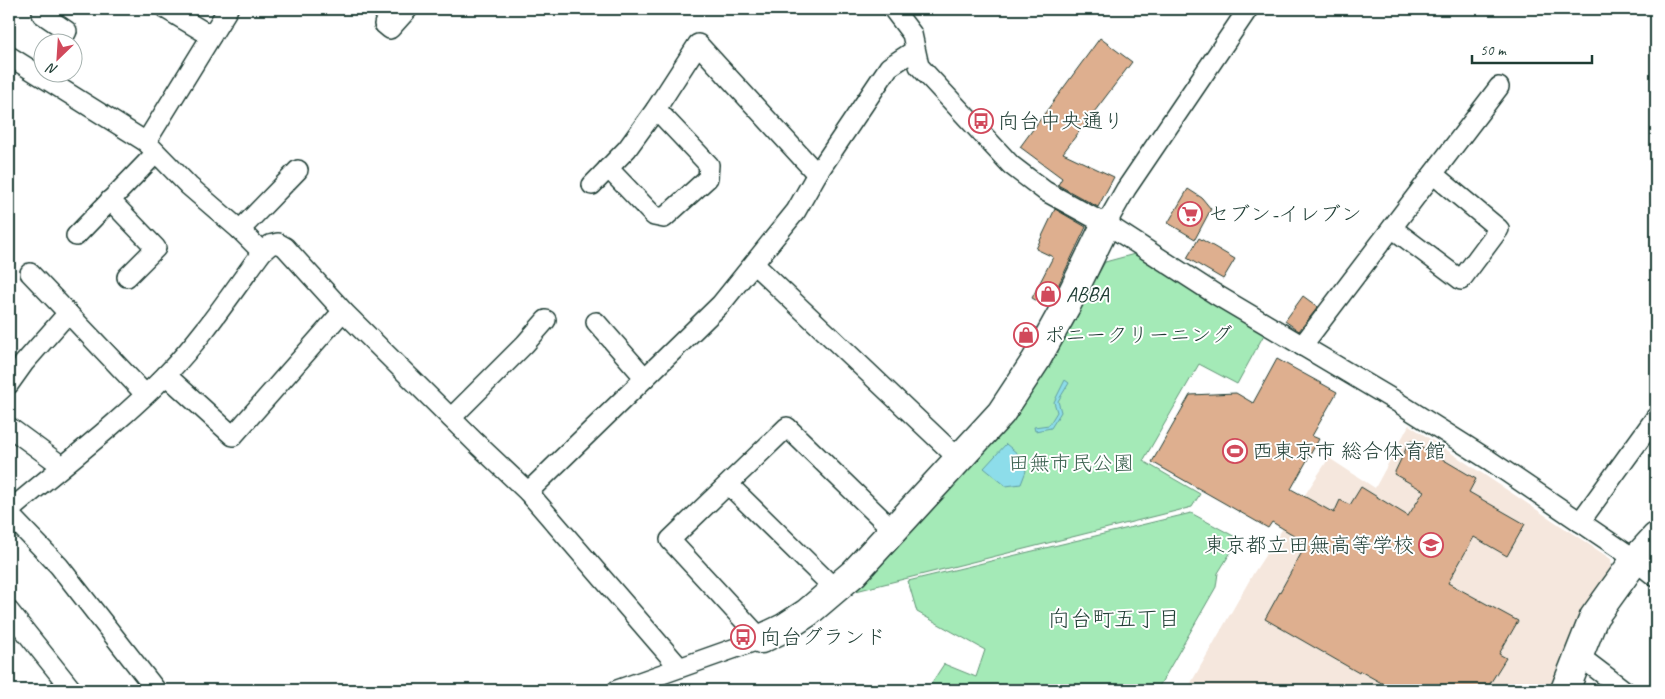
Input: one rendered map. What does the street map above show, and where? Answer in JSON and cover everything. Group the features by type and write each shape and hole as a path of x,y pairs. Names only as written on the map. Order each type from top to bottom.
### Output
{"street":[{"path":"166,9 211,36"},
{"path":"76,236 110,200 151,148 211,36 228,9"},
{"path":"384,24 390,29 408,9"},
{"path":"894,9 912,34 919,66 1011,164 1045,192 1106,224 1215,294 1458,440 1636,560 1656,577"},
{"path":"617,690 761,639 784,628 836,590 894,531 1008,404 1036,360 1066,306 1106,224 1126,188 1248,9"},
{"path":"42,14 66,32"},
{"path":"592,185 627,149 656,109 698,44 817,174"},
{"path":"528,492 721,304 796,211 817,174 889,67 915,50"},
{"path":"9,56 32,68"},
{"path":"55,82 151,148 189,186 240,230 262,252"},
{"path":"1302,346 1499,88"},
{"path":"608,168 654,216 664,218 708,178 709,165 656,109"},
{"path":"240,230 298,170"},
{"path":"1392,228 1461,280 1499,229 1433,174"},
{"path":"110,200 156,248 127,277"},
{"path":"156,690 59,566 9,512 127,412 166,375 208,327 262,252 270,245 278,243 285,247 343,311 528,492 680,667"},
{"path":"754,264 959,459"},
{"path":"30,273 145,394"},
{"path":"166,375 233,436 343,311"},
{"path":"9,384 24,363 68,313"},
{"path":"451,418 525,344 546,320"},
{"path":"596,322 645,378"},
{"path":"1580,522 1656,417"},
{"path":"9,427 62,466"},
{"path":"761,639 670,540 787,427 894,531"},
{"path":"729,485 836,590"},
{"path":"1565,690 1594,616 1636,560 1656,537"},
{"path":"9,610 72,690"},
{"path":"1578,655 1624,690"}],"shaded area":[{"name":"東京都立田無高等学校","path":"1409,425 1611,559 1612,568 1580,617 1554,690 1187,690 1253,574 1329,458 1375,488"}],"green space":[{"name":"田無市民公園","path":"1142,252 1266,331 1237,384 1199,364 1143,461 1200,494 1192,507 856,591 1009,425 1047,365 1105,262"},
{"path":"1191,513 1239,539 1218,573 1216,587 1157,690 927,690 944,664 976,677 985,650 917,612 908,581"}],"water":[{"path":"1065,380 1069,383 1058,401 1061,412 1051,428 1035,431 1034,427 1049,425 1057,412 1054,402"},
{"path":"1006,444 1018,454 1026,471 1021,484 1006,486 984,468"}],"building":[{"path":"1100,38 1132,62 1063,153 1114,177 1098,207 1058,185 1062,178 1020,147"},
{"path":"1188,189 1202,198 1211,209 1195,239 1168,223"},
{"path":"1055,209 1086,227 1048,307 1032,298 1053,257 1036,249"},
{"path":"1199,238 1235,259 1223,279 1187,258"},
{"path":"1303,296 1318,307 1299,331 1285,321"},
{"path":"1277,359 1337,392 1312,436 1319,439 1291,489 1334,513 1340,500 1350,505 1361,487 1408,516 1424,491 1394,474 1410,440 1476,479 1469,492 1525,524 1507,556 1474,537 1448,583 1518,621 1499,654 1506,658 1486,690 1394,690 1360,671 1359,673 1265,619 1307,543 1272,522 1268,528 1152,462 1190,395 1236,393 1253,403"}],"place":[{"name":"向台中央通り","path":"981,121"},
{"name":"セブン-イレブン","path":"1190,214"},
{"name":"ABBA","path":"1048,294"},
{"name":"ポニークリーニング","path":"1026,335"},
{"name":"西東京市 総合体育館","path":"1235,451"},
{"name":"東京都立田無高等学校","path":"1431,545"},
{"name":"向台グランド","path":"743,637"}],"district":[{"name":"向台町五丁目","path":"1114,619"}]}
